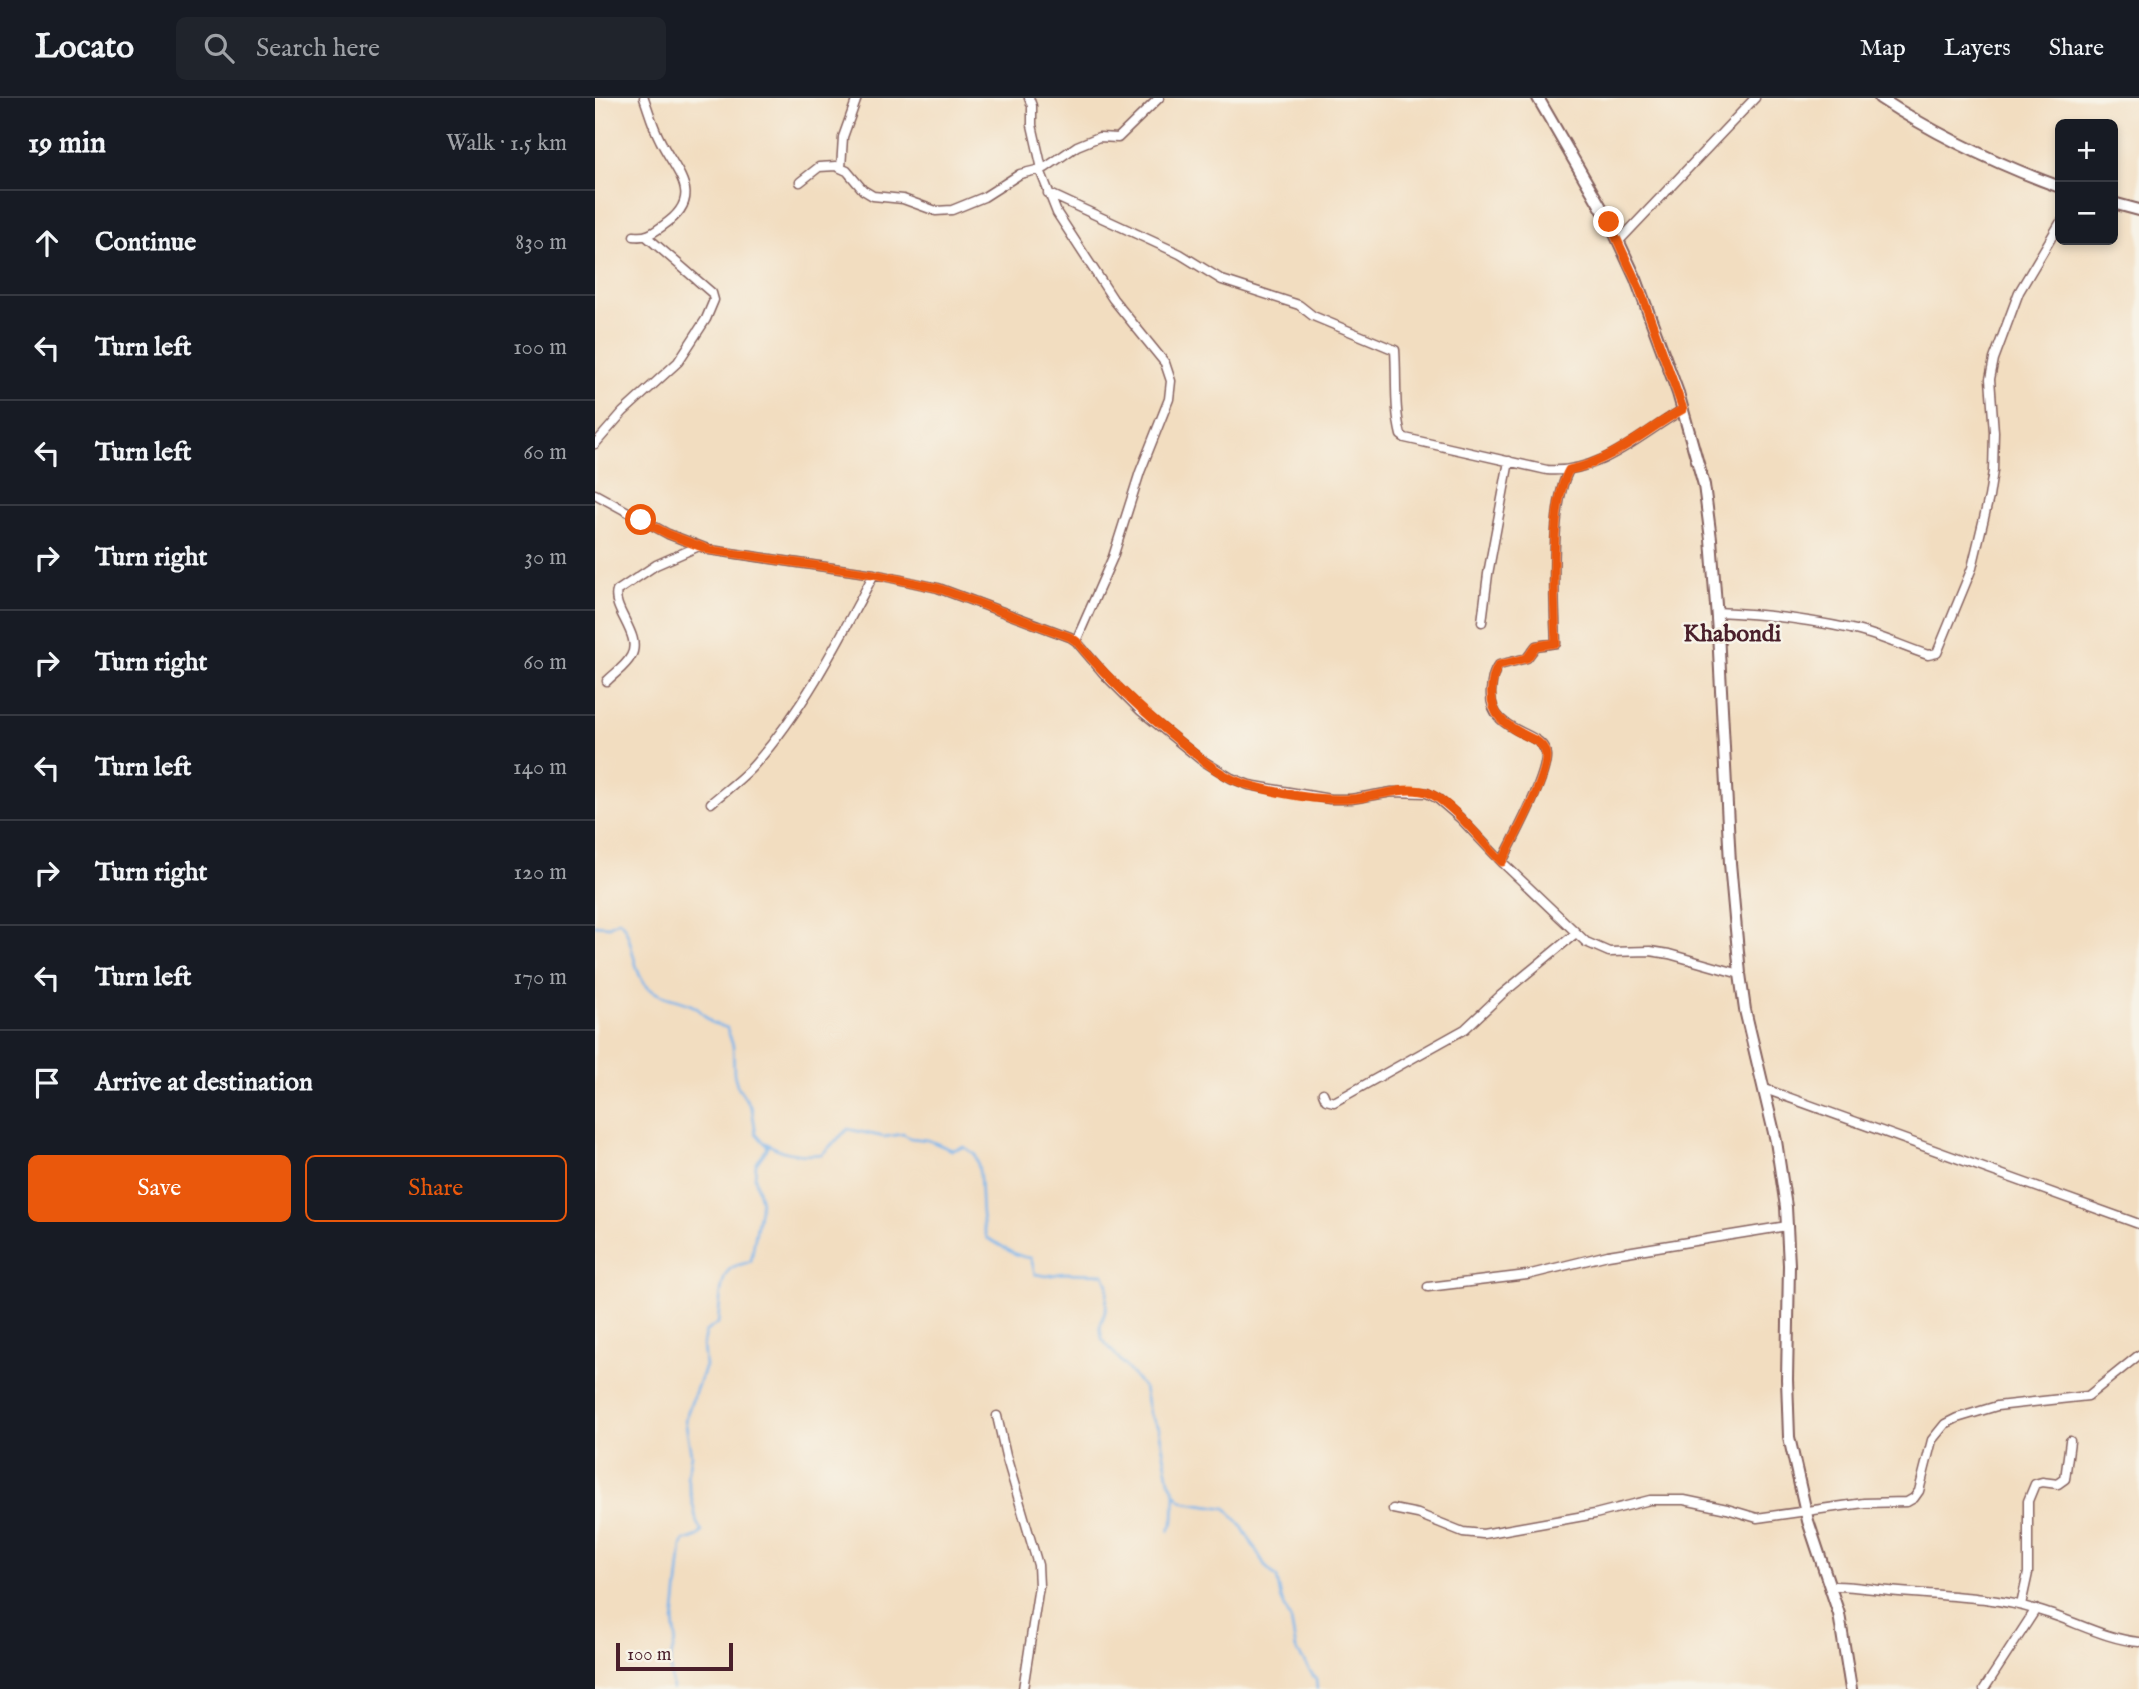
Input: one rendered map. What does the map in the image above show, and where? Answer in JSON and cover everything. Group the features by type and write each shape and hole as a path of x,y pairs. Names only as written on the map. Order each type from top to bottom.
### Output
{"street":[{"path":"634,236 646,236 681,212 685,191 680,175 660,141 644,98"},
{"path":"841,167 843,137 857,98"},
{"path":"1028,98 1032,106 1032,125 1041,169 1057,213 1113,299 1165,363 1171,381 1169,399 1140,472 1113,557 1076,641"},
{"path":"800,182 819,167 841,167 867,193 903,199 936,211 956,209 995,191 1020,174 1041,169 1077,146 1099,137 1118,138 1159,98"},
{"path":"1538,98 1619,242 1651,318 1683,409 1706,493 1716,612 1730,863 1740,974 1745,1010 1779,1159 1787,1226 1787,1424 1806,1513 1845,1639 1851,1689"},
{"path":"1619,242 1755,98"},
{"path":"1880,98 1984,156 2055,185"},
{"path":"1048,193 1180,254 1222,280 1299,305 1313,316 1394,350 1402,437 1547,470 1569,470 1596,464 1683,409"},
{"path":"2118,205 2139,211"},
{"path":"1716,612 1820,623 1868,633 1928,655 1937,653 1972,568 1987,506 1993,471 1994,432 1990,379 1994,359 2019,292 2055,231"},
{"path":"595,444 623,412 678,362 706,319 714,300 712,293 646,236"},
{"path":"1482,622 1509,461"},
{"path":"1502,862 1536,790 1546,756 1543,746 1494,713 1491,702 1494,674 1499,665 1527,658 1536,646 1556,643 1554,604 1559,503 1563,481 1569,470"},
{"path":"595,494 659,529 699,546 721,552 874,574 938,588 1076,641 1105,675 1150,718 1200,759 1231,779 1261,788 1331,799 1351,799 1392,792 1427,793 1439,799 1460,818 1502,862 1587,942 1604,950 1657,951 1740,974"},
{"path":"607,681 631,657 633,648 631,636 615,598 617,591 656,565 699,546"},
{"path":"712,803 747,773 779,734 829,656 874,574"},
{"path":"1323,1093 1326,1100 1335,1102 1454,1036 1576,933"},
{"path":"1765,1089 2139,1224"},
{"path":"1428,1287 1527,1275 1608,1255 1787,1226"},
{"path":"1393,1509 1418,1514 1463,1532 1483,1534 1595,1514 1650,1500 1684,1500 1757,1518 1864,1503 1906,1502 1915,1498 1919,1491 1932,1440 1945,1424 1997,1406 2088,1396 2139,1355"},
{"path":"997,1416 1038,1565 1039,1586 1023,1689"},
{"path":"2021,1605 2028,1573 2029,1497 2035,1484 2058,1483 2064,1480 2070,1441"},
{"path":"1830,1586 1855,1585 1890,1591 1954,1594 2021,1605 2120,1639 2139,1642"},
{"path":"1984,1689 2036,1609"}],"waterway":[{"path":"595,925 609,926 619,920 626,931 639,974 647,986 659,994 695,1007 711,1022 727,1028 733,1046 737,1085 752,1109 756,1133 768,1147 756,1164 755,1177 761,1202 751,1261 734,1267 726,1275 718,1323 705,1332 705,1366 685,1419 691,1454 687,1477 697,1523 702,1532 684,1541 682,1546 674,1622 676,1638 670,1662 672,1689"},
{"path":"766,1143 793,1153 822,1154 848,1129 884,1137 903,1134 952,1150 964,1147 975,1154 978,1164 982,1217 987,1238 1014,1253 1031,1258 1035,1274 1104,1274 1108,1284 1106,1308 1100,1327 1102,1339 1144,1388 1149,1413 1159,1429 1169,1480 1175,1493 1185,1502 1226,1508 1241,1525 1266,1567 1277,1578 1281,1598 1291,1621 1296,1649 1316,1680 1317,1689"},
{"path":"1169,1531 1174,1519 1175,1493"}],"district":[{"name":"Khabondi","path":"1732,634"}],"route":[{"path":"641,520 710,550 804,562 938,588 1073,638 1097,667 1141,711 1200,759 1231,779 1249,785 1331,799 1369,797 1392,792 1427,793 1439,799 1460,818 1502,862 1536,790 1546,752 1538,742 1494,713 1491,702 1494,674 1499,665 1527,658 1536,646 1556,643 1555,550 1563,481 1569,470 1596,464 1683,409 1640,290 1609,222"}]}
